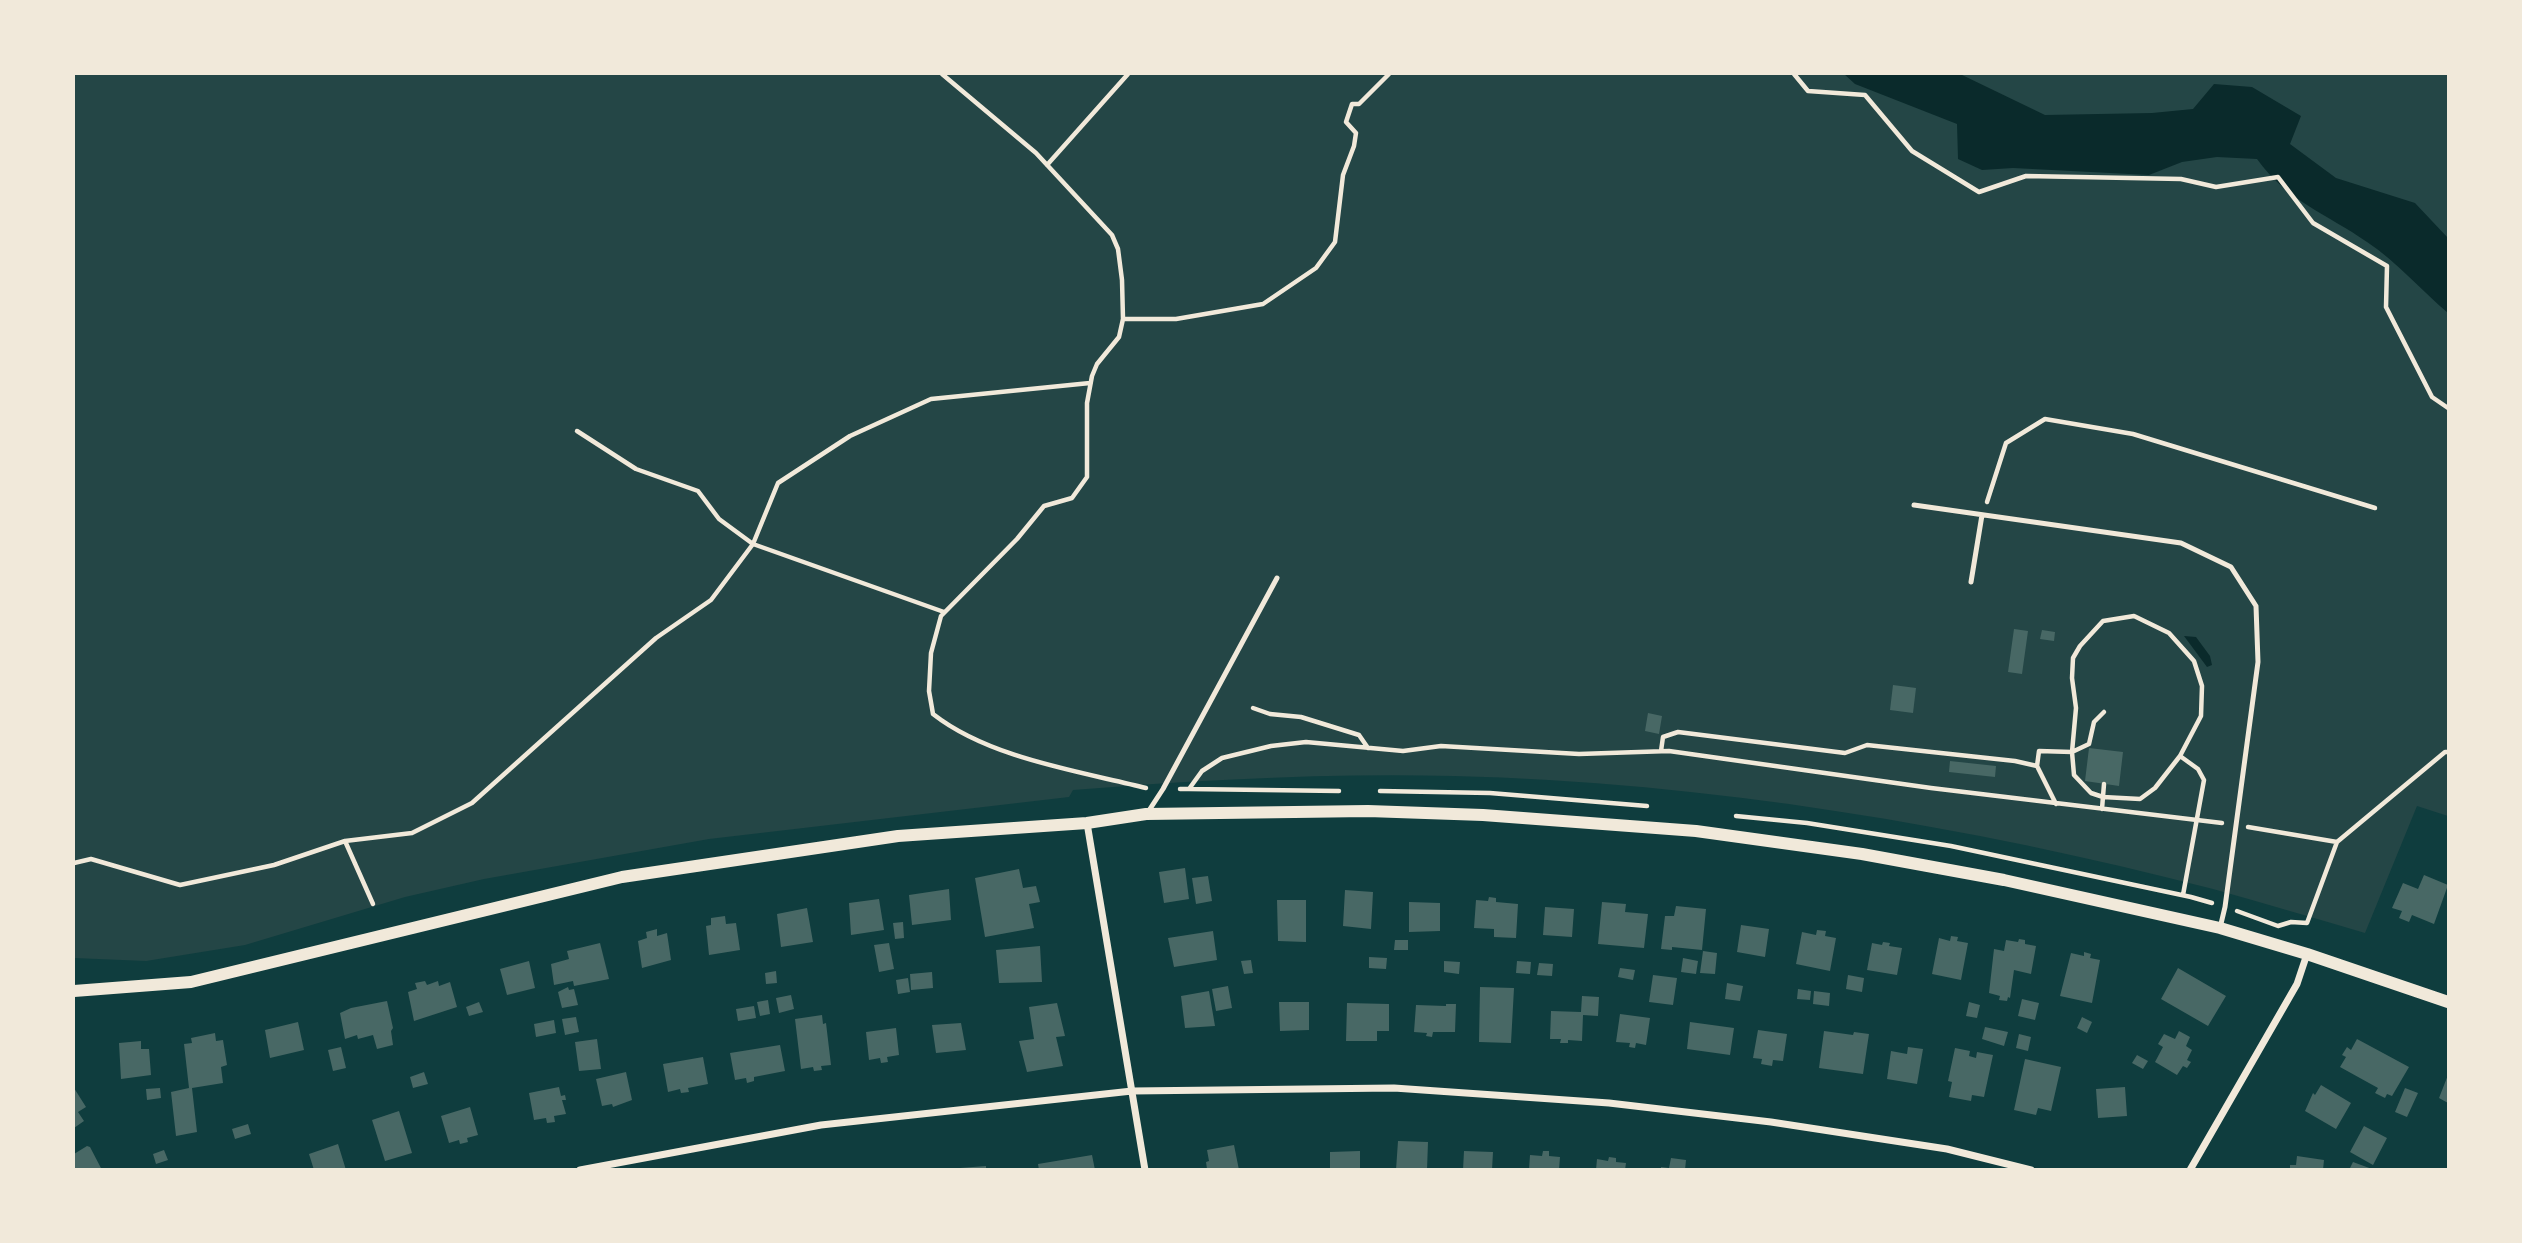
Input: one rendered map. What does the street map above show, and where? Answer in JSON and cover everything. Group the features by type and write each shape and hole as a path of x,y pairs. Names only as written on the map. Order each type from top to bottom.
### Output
{"street":[{"path":"74,992 191,982 622,877 898,836 1087,823 1146,814 1368,811 1483,815 1696,831 1862,854 2004,880 2220,928 2307,954 2448,1002"},
{"path":"1087,823 1144,1170"},
{"path":"2190,1170 2297,984 2307,954"},
{"path":"580,1170 821,1125 1132,1091 1394,1088 1609,1103 1771,1122 1947,1149 2031,1170"}],"lane":[{"path":"1914,505 2181,543 2231,567 2256,606 2258,662 2220,928"},
{"path":"1971,582 1982,515"},
{"path":"1146,814 1163,789 1278,578"}],"path":[{"path":"942,74 1047,165 1112,235 1118,249 1123,318 1119,337 1097,364 1090,383 1087,403 1087,477 1072,498 1044,506 1017,538 944,613 931,653 929,691 933,714 951,729 1017,757 1147,788"},
{"path":"1047,165 1128,74"},
{"path":"1123,318 1176,319 1263,304 1316,268 1335,242 1343,175 1356,133 1346,122 1348,112 1352,104 1359,104 1389,74"},
{"path":"1794,74 1808,91 1865,95 1912,151 1979,192 2026,176 2181,179 2216,187 2278,177 2313,223 2387,266 2386,307 2432,397 2448,408"},
{"path":"74,863 91,859 180,885 274,865 345,841 412,833 472,803 656,638 711,600 753,544 778,484 850,436 931,399 1090,383"},
{"path":"1982,515 2006,443 2045,419 2133,435 2375,508"},
{"path":"577,431 636,469 698,491 719,519 753,544 944,613"},
{"path":"2134,616 2169,633 2194,661 2202,687 2201,716 2180,756 2155,788 2140,799 2103,797 2091,793 2074,775 2072,752 2076,708 2072,678 2073,658 2080,646 2103,621 2134,616"},
{"path":"1253,708 1270,714 1301,717 1359,735 1368,748"},
{"path":"2056,804 2037,766 2039,751 2072,752 2089,744 2094,722 2104,712"},
{"path":"1661,751 1663,737 1678,732 1845,753 1867,745 2015,761 2037,766"},
{"path":"1180,789 1189,789 1202,771 1222,758 1271,746 1306,742 1403,751 1441,746 1579,754 1661,751 2224,824"},
{"path":"2265,919 2278,926 2291,922 2307,923 2337,842 2447,750"},
{"path":"2180,756 2198,769 2204,780 2183,895"},
{"path":"2102,809 2104,784"},
{"path":"2253,828 2337,842"},
{"path":"345,841 373,904"}],"shaded area":[{"path":"74,74 2448,74 2448,816 2417,806 2365,933 2213,889 2121,866 1933,827 1837,811 1645,787 1549,780 1454,776 1311,776 1073,790 1069,797 709,839 484,879 405,897 245,945 146,961 74,958"},
{"path":"1844,74 1960,74 2045,115 2152,113 2193,109 2214,84 2252,87 2301,116 2290,144 2336,178 2415,203 2448,238 2448,313 2378,250 2281,186 2257,159 2217,157 2182,162 2149,175 2013,168 1982,170 1958,159 1957,124 1855,84"},
{"path":"2184,636 2196,637 2210,656 2212,665 2207,667"}],"building":[{"path":"2014,629 2028,631 2022,674 2008,672"},
{"path":"2042,630 2055,632 2054,641 2040,639"},
{"path":"1893,685 1916,688 1913,713 1890,710"},
{"path":"1648,713 1662,716 1659,734 1645,731"},
{"path":"2089,748 2123,752 2119,786 2085,781"},
{"path":"1950,761 1996,766 1995,777 1949,772"},
{"path":"1185,868 1189,899 1164,903 1159,872"},
{"path":"1019,869 1023,888 1036,886 1040,902 1029,904 1034,928 985,937 975,878"},
{"path":"2424,875 2448,885 2434,924 2412,915 2409,922 2399,918 2402,911 2392,908 2403,883 2418,889"},
{"path":"1208,876 1212,901 1196,904 1192,878"},
{"path":"949,889 951,920 912,925 909,895"},
{"path":"1345,890 1373,892 1371,929 1343,926"},
{"path":"1489,897 1496,898 1496,902 1518,904 1516,938 1494,937 1494,929 1474,928 1476,900 1488,901"},
{"path":"879,899 884,930 851,935 849,903"},
{"path":"1277,900 1306,900 1306,942 1278,941"},
{"path":"1409,902 1440,903 1440,931 1409,932"},
{"path":"1602,902 1626,904 1625,912 1648,914 1644,948 1598,944"},
{"path":"1676,906 1706,909 1702,950 1672,947 1672,950 1661,949 1665,916 1674,916"},
{"path":"1545,907 1574,909 1572,937 1543,935"},
{"path":"807,908 813,942 781,947 777,914"},
{"path":"725,916 726,924 736,923 740,950 709,955 706,926 711,925 711,918"},
{"path":"903,922 904,938 895,939 893,923"},
{"path":"1741,925 1769,929 1765,957 1737,952"},
{"path":"657,929 657,936 667,933 671,960 642,968 638,941 647,938 646,932"},
{"path":"1817,930 1826,931 1825,936 1836,938 1830,971 1796,964 1802,932 1816,935"},
{"path":"1213,931 1217,960 1174,967 1168,938"},
{"path":"1951,936 1958,937 1957,941 1968,943 1961,980 1932,974 1939,938 1950,941"},
{"path":"2019,939 2025,940 2025,944 2036,946 2031,974 2014,970 2010,998 2008,997 2007,1001 1999,1000 2000,996 1989,993 1994,949 2004,951 2006,940 2018,942"},
{"path":"1395,940 1408,940 1408,950 1394,950"},
{"path":"1883,942 1902,948 1897,975 1867,970 1872,943 1882,945"},
{"path":"600,943 609,979 574,986 573,981 554,985 551,964 569,959 567,951"},
{"path":"889,943 894,969 879,972 874,945"},
{"path":"1040,946 1042,982 999,983 996,950"},
{"path":"1703,951 1717,953 1715,974 1700,973"},
{"path":"2084,952 2091,954 2090,958 2100,960 2092,1003 2060,996 2071,953 2084,956"},
{"path":"1369,957 1387,958 1386,969 1369,968"},
{"path":"1683,958 1698,961 1696,974 1681,972"},
{"path":"1251,960 1253,973 1244,974 1241,961"},
{"path":"529,961 535,988 507,995 500,969"},
{"path":"1444,961 1460,962 1459,974 1444,972"},
{"path":"1517,961 1531,962 1530,974 1516,973"},
{"path":"1539,963 1553,964 1552,976 1537,975"},
{"path":"1620,968 1635,970 1633,980 1618,977"},
{"path":"2178,968 2226,996 2208,1026 2161,999"},
{"path":"776,971 777,983 766,984 765,973"},
{"path":"932,972 933,988 911,990 910,974"},
{"path":"1653,975 1677,978 1673,1005 1649,1002"},
{"path":"1848,975 1864,978 1862,992 1846,989"},
{"path":"908,978 910,992 898,994 896,980"},
{"path":"425,981 427,985 438,981 439,986 450,982 457,1007 414,1021 408,992 417,989 415,983"},
{"path":"1727,983 1743,986 1740,1001 1725,999"},
{"path":"1228,986 1232,1008 1216,1011 1212,989"},
{"path":"568,987 569,990 574,989 578,1005 562,1008 558,992"},
{"path":"1480,987 1514,988 1511,1043 1479,1042"},
{"path":"1798,989 1811,991 1810,1000 1797,999"},
{"path":"1209,991 1215,1026 1185,1028 1181,996"},
{"path":"1814,991 1830,993 1829,1006 1813,1004"},
{"path":"791,995 794,1009 779,1013 776,998"},
{"path":"1582,996 1599,997 1598,1016 1583,1015 1582,1041 1568,1040 1568,1043 1560,1043 1561,1039 1550,1039 1551,1011 1581,1012"},
{"path":"2022,999 2039,1003 2035,1020 2018,1016"},
{"path":"768,1000 770,1014 760,1016 757,1002"},
{"path":"387,1001 393,1028 393,1045 377,1049 373,1035 358,1039 357,1035 345,1039 340,1013 351,1008"},
{"path":"479,1002 483,1012 469,1016 466,1007"},
{"path":"1279,1002 1309,1002 1309,1030 1280,1031"},
{"path":"1969,1002 1980,1005 1977,1018 1966,1016"},
{"path":"1057,1003 1065,1036 1056,1037 1063,1066 1027,1072 1019,1041 1034,1039 1029,1007"},
{"path":"1347,1003 1389,1004 1389,1031 1377,1031 1377,1041 1346,1041"},
{"path":"1456,1004 1455,1032 1433,1032 1432,1037 1426,1036 1427,1033 1414,1032 1416,1005"},
{"path":"754,1006 756,1018 738,1021 736,1009"},
{"path":"1620,1014 1650,1018 1646,1045 1636,1043 1635,1048 1629,1047 1630,1043 1616,1042"},
{"path":"822,1015 823,1024 826,1023 831,1065 821,1066 822,1070 814,1071 813,1067 801,1069 795,1019"},
{"path":"576,1017 579,1032 565,1035 562,1019"},
{"path":"2082,1017 2092,1022 2087,1033 2077,1028"},
{"path":"554,1020 556,1033 536,1037 534,1024"},
{"path":"298,1022 304,1050 270,1058 265,1030"},
{"path":"1690,1022 1734,1028 1730,1055 1687,1049"},
{"path":"961,1023 966,1050 936,1053 932,1025"},
{"path":"1985,1027 2008,1032 2004,1046 1982,1039"},
{"path":"896,1028 899,1055 887,1057 888,1062 881,1063 880,1058 869,1060 866,1032"},
{"path":"1758,1030 1787,1034 1783,1061 1773,1060 1772,1066 1761,1064 1762,1059 1753,1058"},
{"path":"1824,1031 1869,1034 1863,1074 1819,1068"},
{"path":"2179,1031 2190,1037 2186,1046 2192,1050 2187,1060 2191,1062 2187,1068 2183,1066 2177,1075 2155,1062 2163,1047 2158,1044 2164,1034 2175,1039"},
{"path":"215,1033 216,1041 223,1040 227,1065 221,1067 223,1083 192,1088 197,1132 176,1136 171,1092 189,1088 184,1044 192,1043 191,1038"},
{"path":"2019,1034 2031,1037 2028,1051 2016,1048"},
{"path":"597,1039 601,1069 579,1071 575,1042"},
{"path":"2357,1039 2409,1067 2392,1096 2387,1094 2385,1098 2375,1093 2378,1088 2340,1067 2346,1057 2342,1055 2347,1047 2351,1050"},
{"path":"141,1041 141,1049 149,1049 151,1075 121,1079 119,1043"},
{"path":"780,1045 785,1071 754,1077 754,1081 747,1083 746,1078 735,1080 730,1053"},
{"path":"341,1047 346,1068 333,1071 328,1050"},
{"path":"1908,1047 1923,1049 1917,1084 1887,1079 1891,1051 1907,1054"},
{"path":"1955,1048 1970,1051 1969,1056 1976,1058 1977,1052 1993,1055 1984,1097 1972,1095 1971,1101 1949,1097 1952,1082 1948,1081"},
{"path":"2137,1055 2148,1061 2143,1069 2132,1063"},
{"path":"703,1057 708,1084 688,1088 689,1092 681,1093 680,1089 668,1092 663,1064"},
{"path":"2025,1059 2061,1067 2051,1111 2038,1108 2036,1115 2014,1110"},
{"path":"424,1072 428,1084 413,1088 410,1077"},
{"path":"626,1072 632,1100 613,1107 612,1104 602,1106 596,1079"},
{"path":"2448,1075 2448,1103 2439,1098"},
{"path":"2321,1085 2351,1103 2336,1129 2305,1111 2313,1093 2315,1095"},
{"path":"559,1087 561,1096 565,1095 566,1100 562,1100 566,1114 554,1116 555,1122 547,1123 546,1118 534,1120 529,1093"},
{"path":"2125,1087 2127,1116 2098,1118 2096,1089"},
{"path":"74,1088 86,1107 78,1112 84,1121 74,1128"},
{"path":"160,1088 161,1098 147,1100 146,1089"},
{"path":"2405,1088 2418,1093 2407,1117 2395,1112"},
{"path":"470,1107 478,1135 467,1138 468,1142 460,1144 459,1140 449,1143 441,1116"},
{"path":"399,1111 412,1153 385,1161 372,1120"},
{"path":"248,1124 251,1134 235,1139 232,1129"},
{"path":"2364,1126 2387,1138 2373,1165 2350,1152"},
{"path":"1398,1141 1428,1142 1427,1170 1396,1170"},
{"path":"338,1144 346,1170 314,1170 309,1154"},
{"path":"1234,1145 1239,1170 1207,1169 1207,1150"},
{"path":"87,1146 102,1170 74,1170 74,1154"},
{"path":"164,1150 168,1160 156,1164 153,1154"},
{"path":"1360,1151 1360,1170 1330,1170 1330,1152"},
{"path":"1464,1151 1493,1152 1492,1170 1463,1170"},
{"path":"1543,1151 1549,1151 1549,1156 1560,1157 1559,1170 1529,1170 1530,1155 1542,1156"},
{"path":"1092,1155 1095,1170 1039,1170 1038,1164"},
{"path":"2297,1156 2324,1160 2323,1170 2290,1170 2290,1165 2296,1165"},
{"path":"1609,1157 1616,1158 1616,1162 1626,1163 1625,1170 1596,1170 1597,1159 1608,1161"},
{"path":"1671,1158 1686,1160 1685,1170 1661,1170 1661,1167 1669,1168"},
{"path":"2353,1162 2372,1169 2372,1170 2349,1170"},
{"path":"986,1166 986,1170 960,1170 960,1168"}]}
